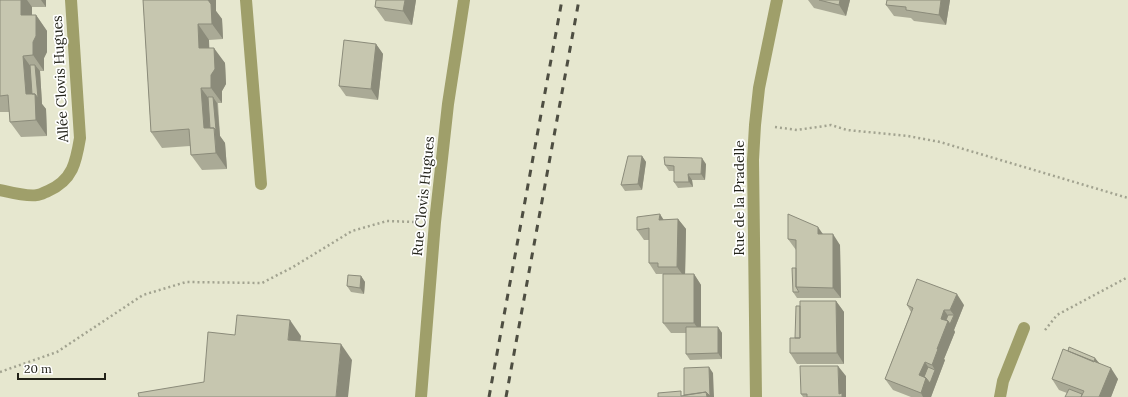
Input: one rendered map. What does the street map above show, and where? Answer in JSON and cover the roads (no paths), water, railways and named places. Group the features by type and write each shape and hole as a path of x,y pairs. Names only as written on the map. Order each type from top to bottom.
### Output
{"street":[{"name":"Allée Clovis Hugues","path":"0,190 37,195 56,187 70,175 77,156 80,138 71,0"},
{"path":"246,0 261,184"},
{"name":"Rue Clovis Hugues","path":"421,397 435,222 448,104 464,0"},
{"name":"Rue de la Pradelle","path":"756,397 753,160 759,88 777,0"},
{"path":"1000,397 1003,381 1024,328"}],"railway":[{"path":"489,397 562,0"},
{"path":"506,397 579,0"}]}
